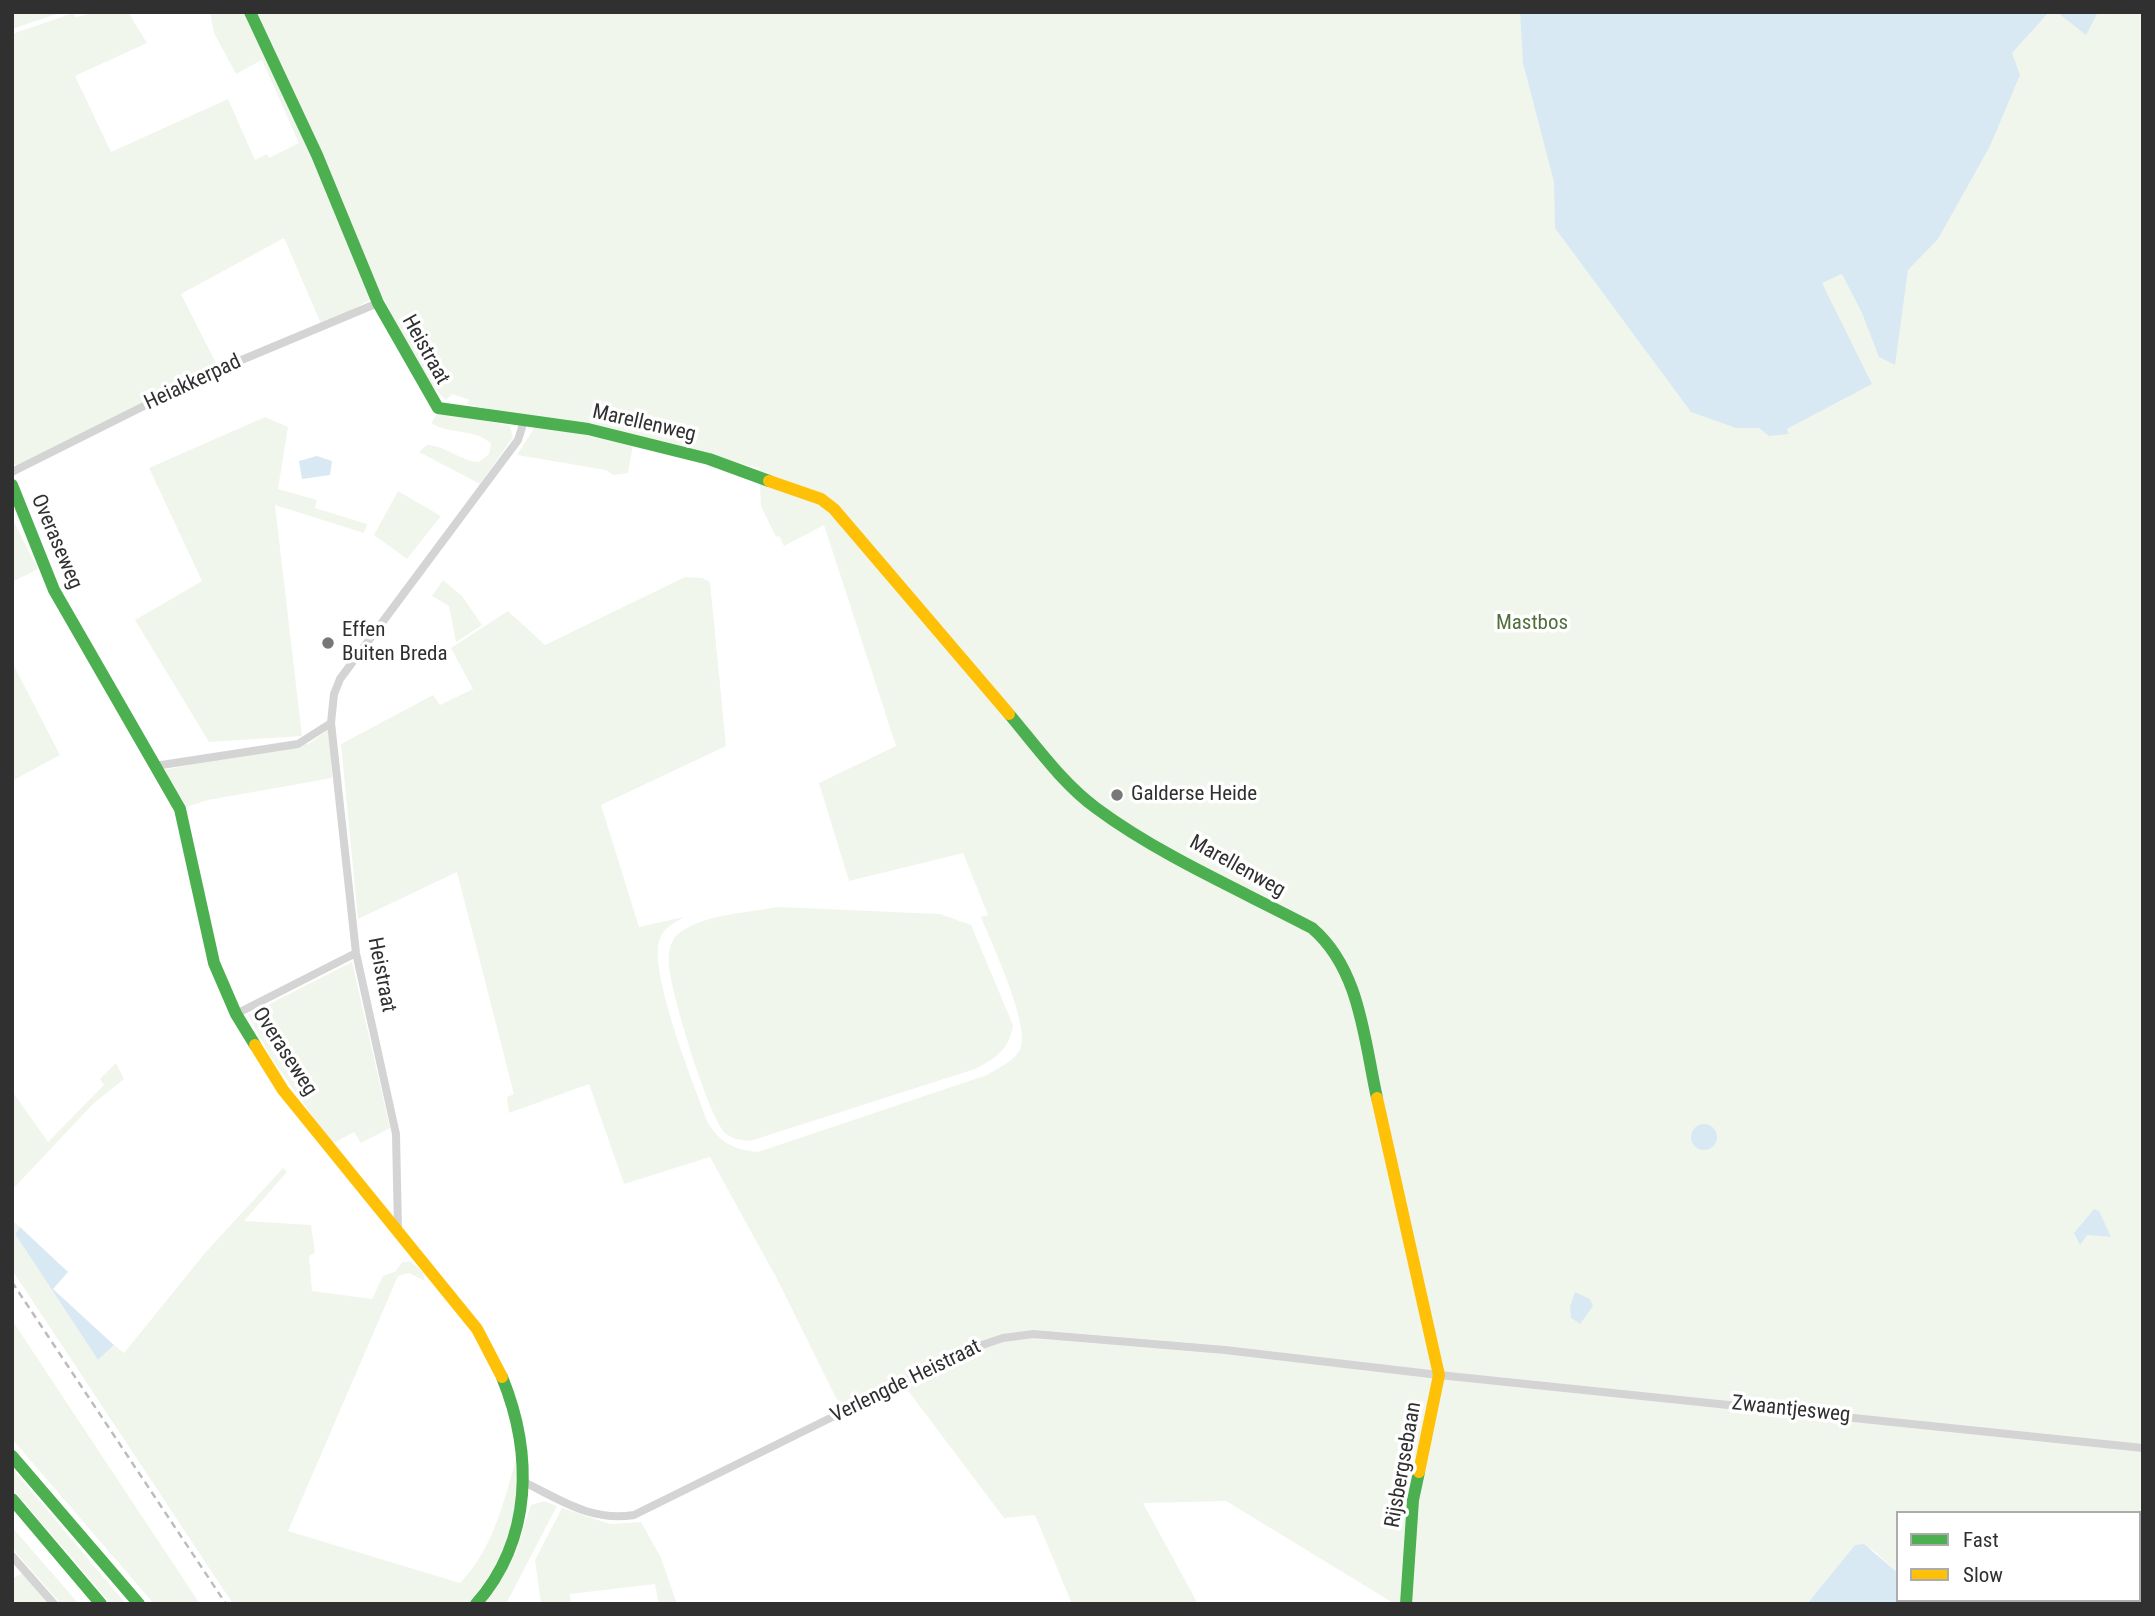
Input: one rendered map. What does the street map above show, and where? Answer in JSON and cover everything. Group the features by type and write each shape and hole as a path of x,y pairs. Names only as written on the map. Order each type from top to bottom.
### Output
{"main road":[{"name":"Heistraat","path":"250,12 317,155 378,303 432,402 438,408 524,421"},
{"name":"Marellenweg","path":"524,421 588,429 709,459 821,499 834,509 1061,776 1094,807 1127,829 1312,928 1330,943 1343,963 1352,987 1439,1376"},
{"name":"Overaseweg","path":"12,485 54,590 180,809 209,943 236,1014 283,1090 477,1329 500,1367 513,1399 523,1441 526,1483 510,1547 493,1583 477,1604"},
{"name":"Rijsbergsebaan","path":"1406,1604 1413,1500 1439,1376"},
{"path":"12,1456 139,1604"},
{"path":"12,1499 101,1604"}],"street":[{"name":"Heiakkerpad","path":"12,472 208,374 378,303"},
{"name":"Heistraat","path":"398,1232 396,1134 355,953 331,723 334,694 341,679 489,482 518,440 524,421"},
{"path":"155,766 298,744 318,734 331,723"},
{"path":"236,1014 355,953"},
{"name":"Verlengde Heistraat","path":"526,1483 594,1516 613,1519 634,1516 970,1349 1033,1334 1226,1350 1439,1376"},
{"name":"Zwaantjesweg","path":"1439,1376 2143,1448"},
{"path":"12,1556 54,1604"}],"green space":[{"path":"12,12 63,12 12,29"},
{"name":"Mastbos","path":"97,12 128,12 147,43 75,76 111,152 228,99 255,160 267,154 269,158 299,143 262,60 236,74 214,33 210,12 2143,12 2143,1604 1927,1602 2141,1602 2141,1511 1896,1511 1896,1571 1872,1549 1855,1546 1807,1604 1395,1604 1226,1501 1143,1503 1198,1604 1072,1604 1035,1515 1004,1518 909,1392 886,1386 841,1408 777,1279 710,1157 624,1184 589,1084 509,1113 507,1097 514,1094 457,872 358,919 341,744 433,695 440,705 473,689 451,648 508,611 545,645 685,577 702,578 710,582 726,746 601,805 639,927 684,917 667,929 660,938 660,975 674,1028 707,1121 728,1144 758,1152 987,1075 1011,1060 1021,1047 1020,1020 981,917 988,915 963,853 849,881 819,783 896,746 824,525 784,546 779,536 776,537 761,506 759,468 466,404 470,400 452,394 446,400 429,383 381,294 322,326 284,238 181,294 218,367 17,468 12,459 12,34 73,13 76,17"},
{"path":"439,411 510,426 513,437 480,484 419,452 427,445 434,446 479,462 489,454 491,444 485,439 431,423"},
{"path":"265,417 288,427 278,489 317,500 315,508 367,524 364,533 275,505 302,736 209,742 135,620 202,581 149,468"},
{"path":"536,425 633,445 628,473 613,475 606,470 517,455"},
{"path":"398,491 441,516 407,559 374,535"},
{"path":"14,522 38,569 12,582 12,523"},
{"path":"443,580 462,596 482,625 456,642 449,606 432,596"},
{"path":"12,662 60,755 12,781"},
{"path":"330,728 332,778 208,800 183,808 163,770 310,743"},
{"path":"778,907 940,914 971,925 1013,1025 1009,1041 995,1057 975,1069 750,1141 728,1135 709,1104 691,1053 671,980 670,950 676,936 697,923"},
{"path":"352,962 390,1128 361,1143 354,1132 332,1144 270,1056 248,1015"},
{"path":"116,1063 124,1079 93,1104 12,1190 12,1091 48,1142 104,1085 100,1079"},
{"path":"283,1168 287,1172 244,1221 311,1225 315,1253 309,1256 312,1291 372,1299 383,1276 396,1271 402,1262 410,1261 423,1272 425,1281 409,1273 398,1276 288,1531 460,1583 472,1569 490,1537 519,1449 522,1482 510,1534 496,1564 468,1604 233,1604 12,1270 14,1222 20,1227 15,1234 98,1360 114,1345 124,1353 205,1253"},
{"path":"12,1320 200,1604 154,1604 12,1439"},
{"path":"12,1468 126,1604 111,1604 12,1488"},
{"path":"544,1501 557,1506 506,1604 485,1604 515,1555 531,1505"},
{"path":"562,1508 610,1524 641,1522 661,1558 677,1604 659,1604 655,1584 570,1594 571,1604 541,1604 535,1560"},
{"path":"12,1527 79,1604 61,1604 12,1548"},
{"path":"23,1573 49,1604 12,1604 12,1579"}],"shaded area":[{"path":"1520,12 2049,12 2012,53 2020,75 1990,146 1938,239 1908,270 1895,365 1879,357 1862,313 1842,274 1822,283 1872,384 1787,429 1789,434 1769,436 1759,428 1736,428 1691,412 1555,228 1554,182 1523,63"},
{"path":"2057,12 2098,12 2086,35"},
{"path":"317,456 332,461 330,475 302,479 299,461"},
{"path":"1704,1124 1713,1128 1717,1137 1713,1146 1704,1150 1695,1146 1691,1137 1695,1128"},
{"path":"2094,1209 2099,1211 2111,1237 2087,1235 2080,1245 2074,1233"},
{"path":"20,1227 68,1272 53,1289 114,1345 98,1360 15,1234"},
{"path":"1575,1292 1590,1299 1593,1306 1580,1324 1571,1318 1570,1307"},
{"path":"1864,1544 1896,1571 1896,1602 1929,1604 1807,1604 1855,1545"}],"railway":[{"path":"12,1282 226,1604"}],"traffic: fast":[{"path":"250,12 317,155 378,303 438,408 588,429 709,459 769,481"},
{"path":"12,485 54,590 180,809 214,963 236,1014 255,1045"},
{"path":"1009,714 1061,776 1096,808 1120,825 1201,872 1312,928 1341,964 1350,984 1358,1006 1377,1098"},
{"path":"476,1604 495,1579 508,1552 522,1495 519,1435 502,1377"},
{"path":"12,1456 139,1604"},
{"path":"1406,1604 1413,1500 1419,1472"},
{"path":"12,1499 101,1604"}],"traffic: slow":[{"path":"769,481 821,499 834,509 1009,714"},
{"path":"255,1045 283,1090 477,1329 502,1377"},
{"path":"1377,1098 1439,1375 1419,1472"}],"place":[{"name":"Effen Buiten Breda","path":"328,643"},
{"name":"Galderse Heide","path":"1117,795"}]}
